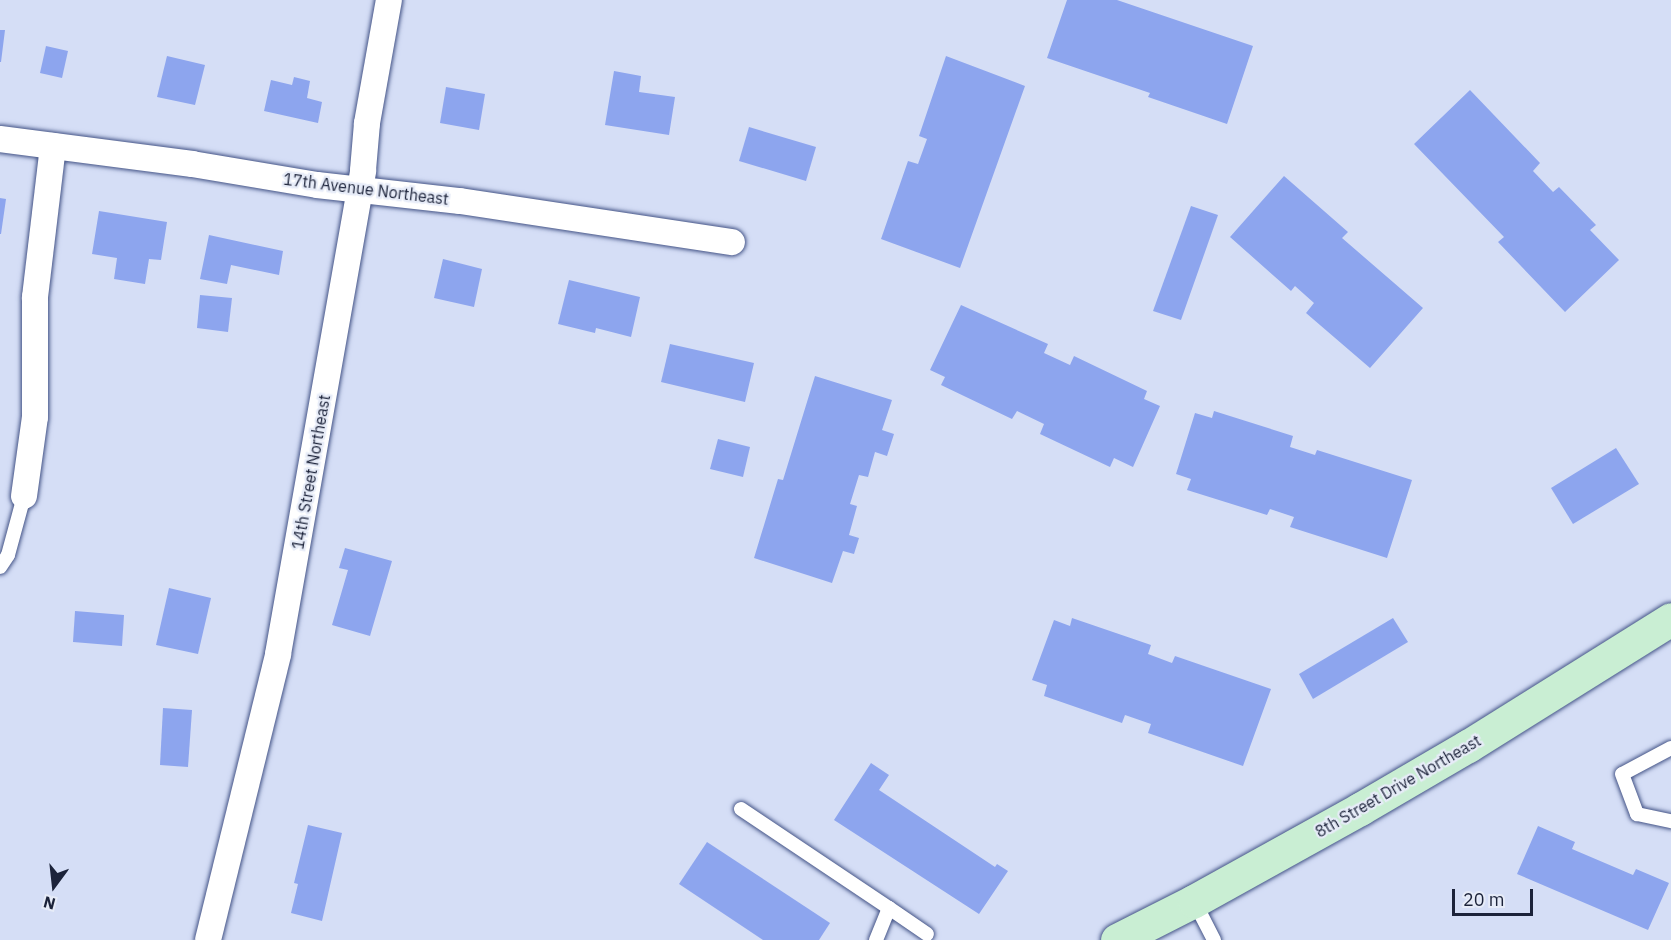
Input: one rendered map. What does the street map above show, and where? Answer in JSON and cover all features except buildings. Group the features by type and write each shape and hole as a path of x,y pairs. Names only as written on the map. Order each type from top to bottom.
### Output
{"main road":[{"name":"8th Street Drive Northeast","path":"1117,940 1194,901 1468,746 1671,619"}],"street":[{"name":"14th Street Northeast","path":"208,940 278,654 359,189 389,0"},
{"name":"17th Avenue Northeast","path":"0,139 483,204 732,242"},
{"path":"24,496 35,417 35,297 53,146"}],"lane":[{"path":"0,567 8,555 24,496"},
{"path":"1671,748 1622,774 1637,814 1671,821"},
{"path":"741,809 927,934"},
{"path":"1194,901 1214,940"},
{"path":"876,940 889,908"}]}
